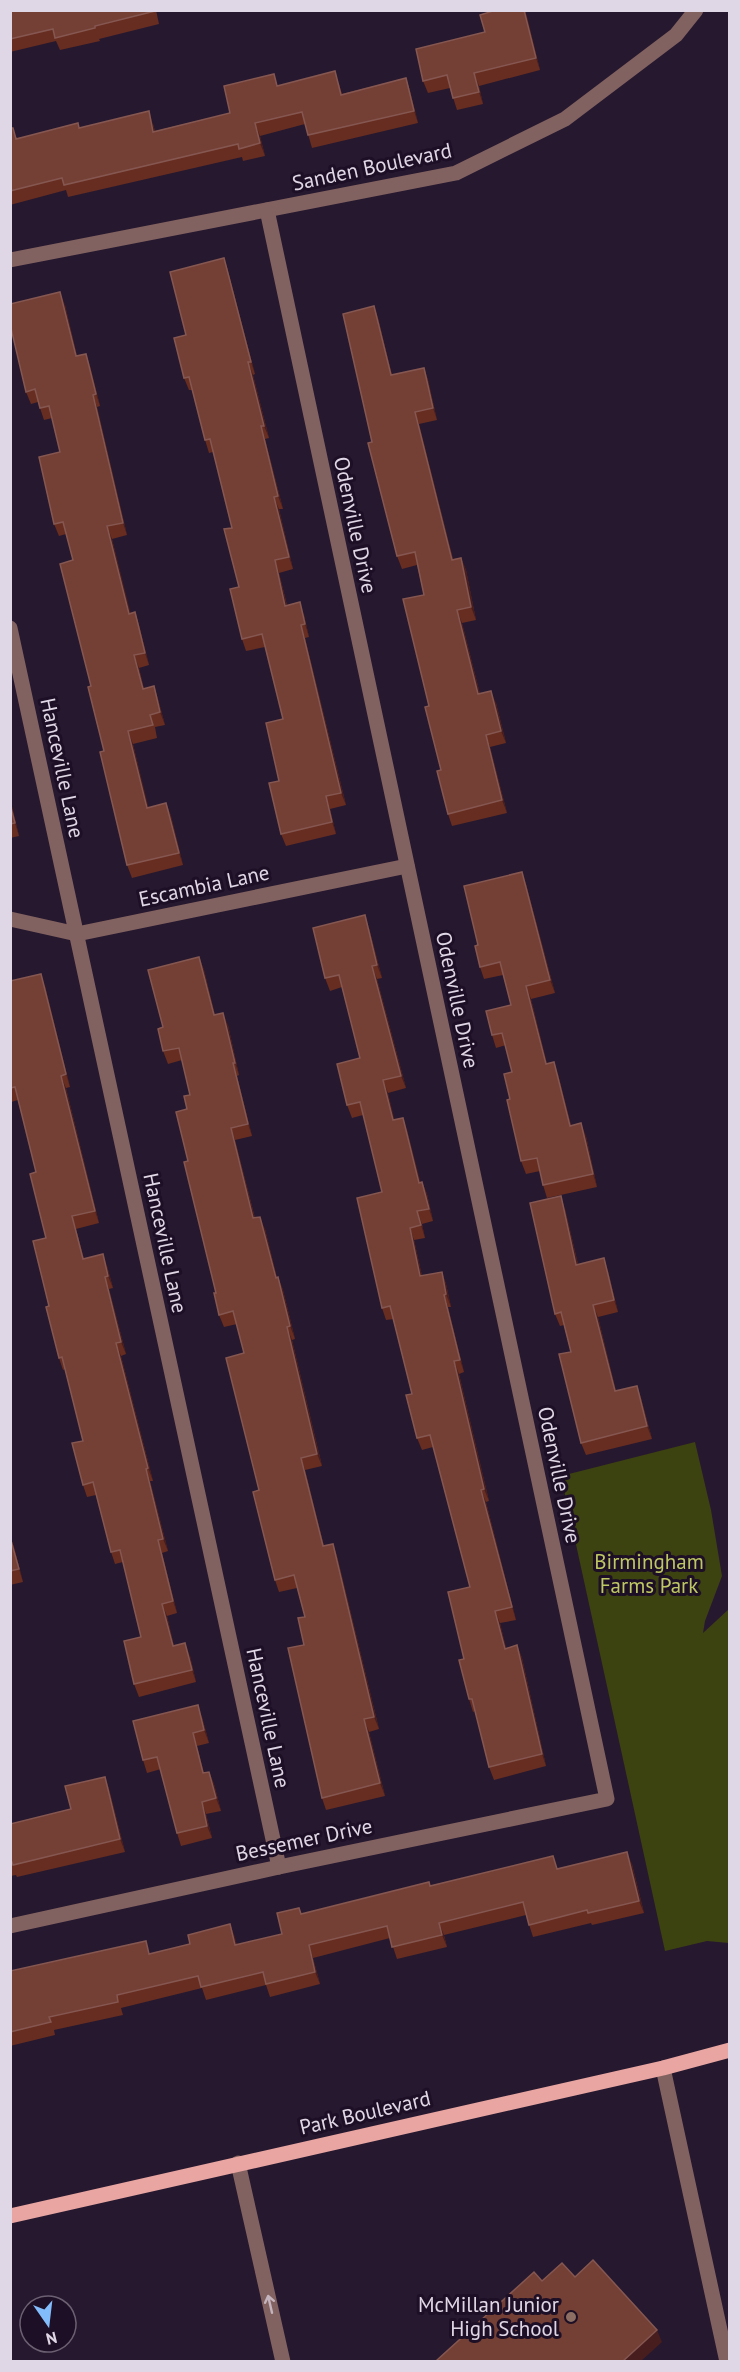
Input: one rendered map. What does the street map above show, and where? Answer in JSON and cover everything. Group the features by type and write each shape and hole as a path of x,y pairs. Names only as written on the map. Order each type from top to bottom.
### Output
{"main road":[{"name":"Park Boulevard","path":"10,2216 663,2068 729,2050"}],"street":[{"name":"Sanden Boulevard","path":"10,261 456,173 565,119 676,35 696,10"},
{"name":"Odenville Drive","path":"267,210 607,1799"},
{"name":"Hanceville Lane","path":"10,628 279,1867"},
{"name":"Escambia Lane","path":"10,919 77,934 407,866"},
{"name":"Bessemer Drive","path":"10,1926 607,1799"},
{"path":"663,2068 727,2361"},
{"path":"238,2163 283,2361"}],"green space":[{"name":"Birmingham Farms Park","path":"695,1442 711,1510 722,1576 705,1621 703,1633 729,1609 729,1943 707,1941 665,1951 561,1476"}],"building":[{"path":"10,10 155,11 55,38 53,29 10,39"},
{"path":"496,10 524,10 536,58 474,73 479,92 453,98 447,75 423,81 416,49 485,32 480,15"},
{"path":"335,71 341,95 406,78 414,111 308,135 302,112 255,123 260,143 239,149 238,144 64,185 62,178 10,191 10,128 13,128 16,139 78,123 79,128 149,111 153,132 230,113 224,86 274,74 277,86"},
{"path":"224,258 251,362 248,362 278,496 274,497 289,557 275,560 285,606 300,602 305,624 301,625 341,793 326,796 332,822 281,834 269,783 279,781 266,723 283,719 262,634 242,639 230,589 239,587 224,529 232,528 210,439 205,440 189,377 184,378 174,338 186,335 170,272"},
{"path":"60,292 76,356 86,354 96,394 93,395 123,523 107,526 129,614 135,612 145,653 134,655 143,689 154,686 160,712 150,715 153,725 128,731 147,808 166,803 179,853 127,865 100,752 104,751 88,687 91,686 60,564 73,560 63,522 54,524 39,457 60,452 49,406 40,408 35,389 26,392 10,324 10,304"},
{"path":"374,306 391,375 424,368 433,408 415,412 452,560 461,558 471,607 457,610 478,694 491,691 501,731 486,735 502,800 448,814 437,771 441,770 425,707 429,706 403,599 424,595 415,552 397,556 368,443 372,442 343,314"},
{"path":"10,804 15,823 10,824"},
{"path":"522,872 550,980 526,986 546,1064 554,1062 570,1126 581,1123 593,1174 543,1185 537,1158 521,1161 507,1100 510,1099 504,1074 512,1072 502,1033 492,1035 486,1011 511,1005 500,962 480,967 475,946 478,945 464,886"},
{"path":"365,915 377,965 372,966 401,1076 383,1080 393,1120 403,1118 419,1183 422,1182 429,1209 417,1211 421,1225 410,1228 420,1276 442,1272 446,1294 444,1295 460,1360 454,1361 484,1489 481,1490 512,1607 495,1611 505,1649 517,1645 542,1754 489,1767 472,1699 469,1699 459,1660 464,1659 448,1592 470,1587 430,1435 417,1438 406,1395 412,1394 390,1306 382,1308 357,1198 382,1192 360,1102 347,1105 337,1064 360,1058 339,975 325,978 313,928"},
{"path":"199,957 214,1015 223,1013 235,1063 233,1063 248,1124 231,1128 253,1218 260,1217 276,1278 278,1277 290,1326 287,1327 317,1454 301,1458 323,1546 333,1544 374,1717 364,1719 380,1783 322,1798 288,1648 304,1645 298,1618 305,1617 294,1575 275,1580 253,1492 259,1490 226,1358 244,1353 233,1311 219,1315 214,1293 216,1293 184,1162 188,1161 176,1112 187,1109 184,1096 190,1095 179,1048 163,1051 158,1029 163,1027 148,970"},
{"path":"41,974 66,1074 61,1076 95,1211 72,1216 83,1259 103,1254 108,1276 105,1277 121,1342 116,1343 148,1468 146,1469 163,1539 158,1540 173,1601 162,1604 173,1646 185,1643 192,1670 134,1684 124,1641 141,1637 120,1550 111,1552 93,1482 83,1485 72,1443 83,1441 62,1357 59,1358 46,1307 49,1306 33,1241 46,1238 30,1174 36,1172 15,1087 10,1088 10,981"},
{"path":"561,1196 576,1265 604,1258 614,1300 593,1305 615,1391 637,1386 647,1426 581,1443 559,1354 571,1352 561,1312 555,1314 530,1203"},
{"path":"10,1537 19,1569 10,1571"},
{"path":"198,1705 204,1730 193,1733 203,1773 209,1772 216,1798 202,1802 207,1826 177,1833 157,1757 143,1760 133,1721"},
{"path":"105,1777 120,1839 13,1865 12,1862 10,1863 10,1824 71,1809 65,1786"},
{"path":"627,1852 639,1901 588,1913 587,1910 529,1925 523,1902 439,1923 442,1935 392,1947 387,1926 309,1945 315,1972 266,1984 263,1972 201,1987 198,1976 117,1995 118,2002 49,2017 51,2022 10,2032 10,1971 146,1941 149,1954 190,1944 188,1935 230,1924 235,1945 282,1934 277,1913 299,1908 301,1914 429,1882 430,1886 553,1856 557,1869"},
{"name":"McMillan Junior High School","path":"593,2260 657,2330 623,2361 436,2361 534,2272 542,2281 562,2263 575,2277"}],"place":[{"name":"McMillan Junior High School","path":"571,2317"}]}
